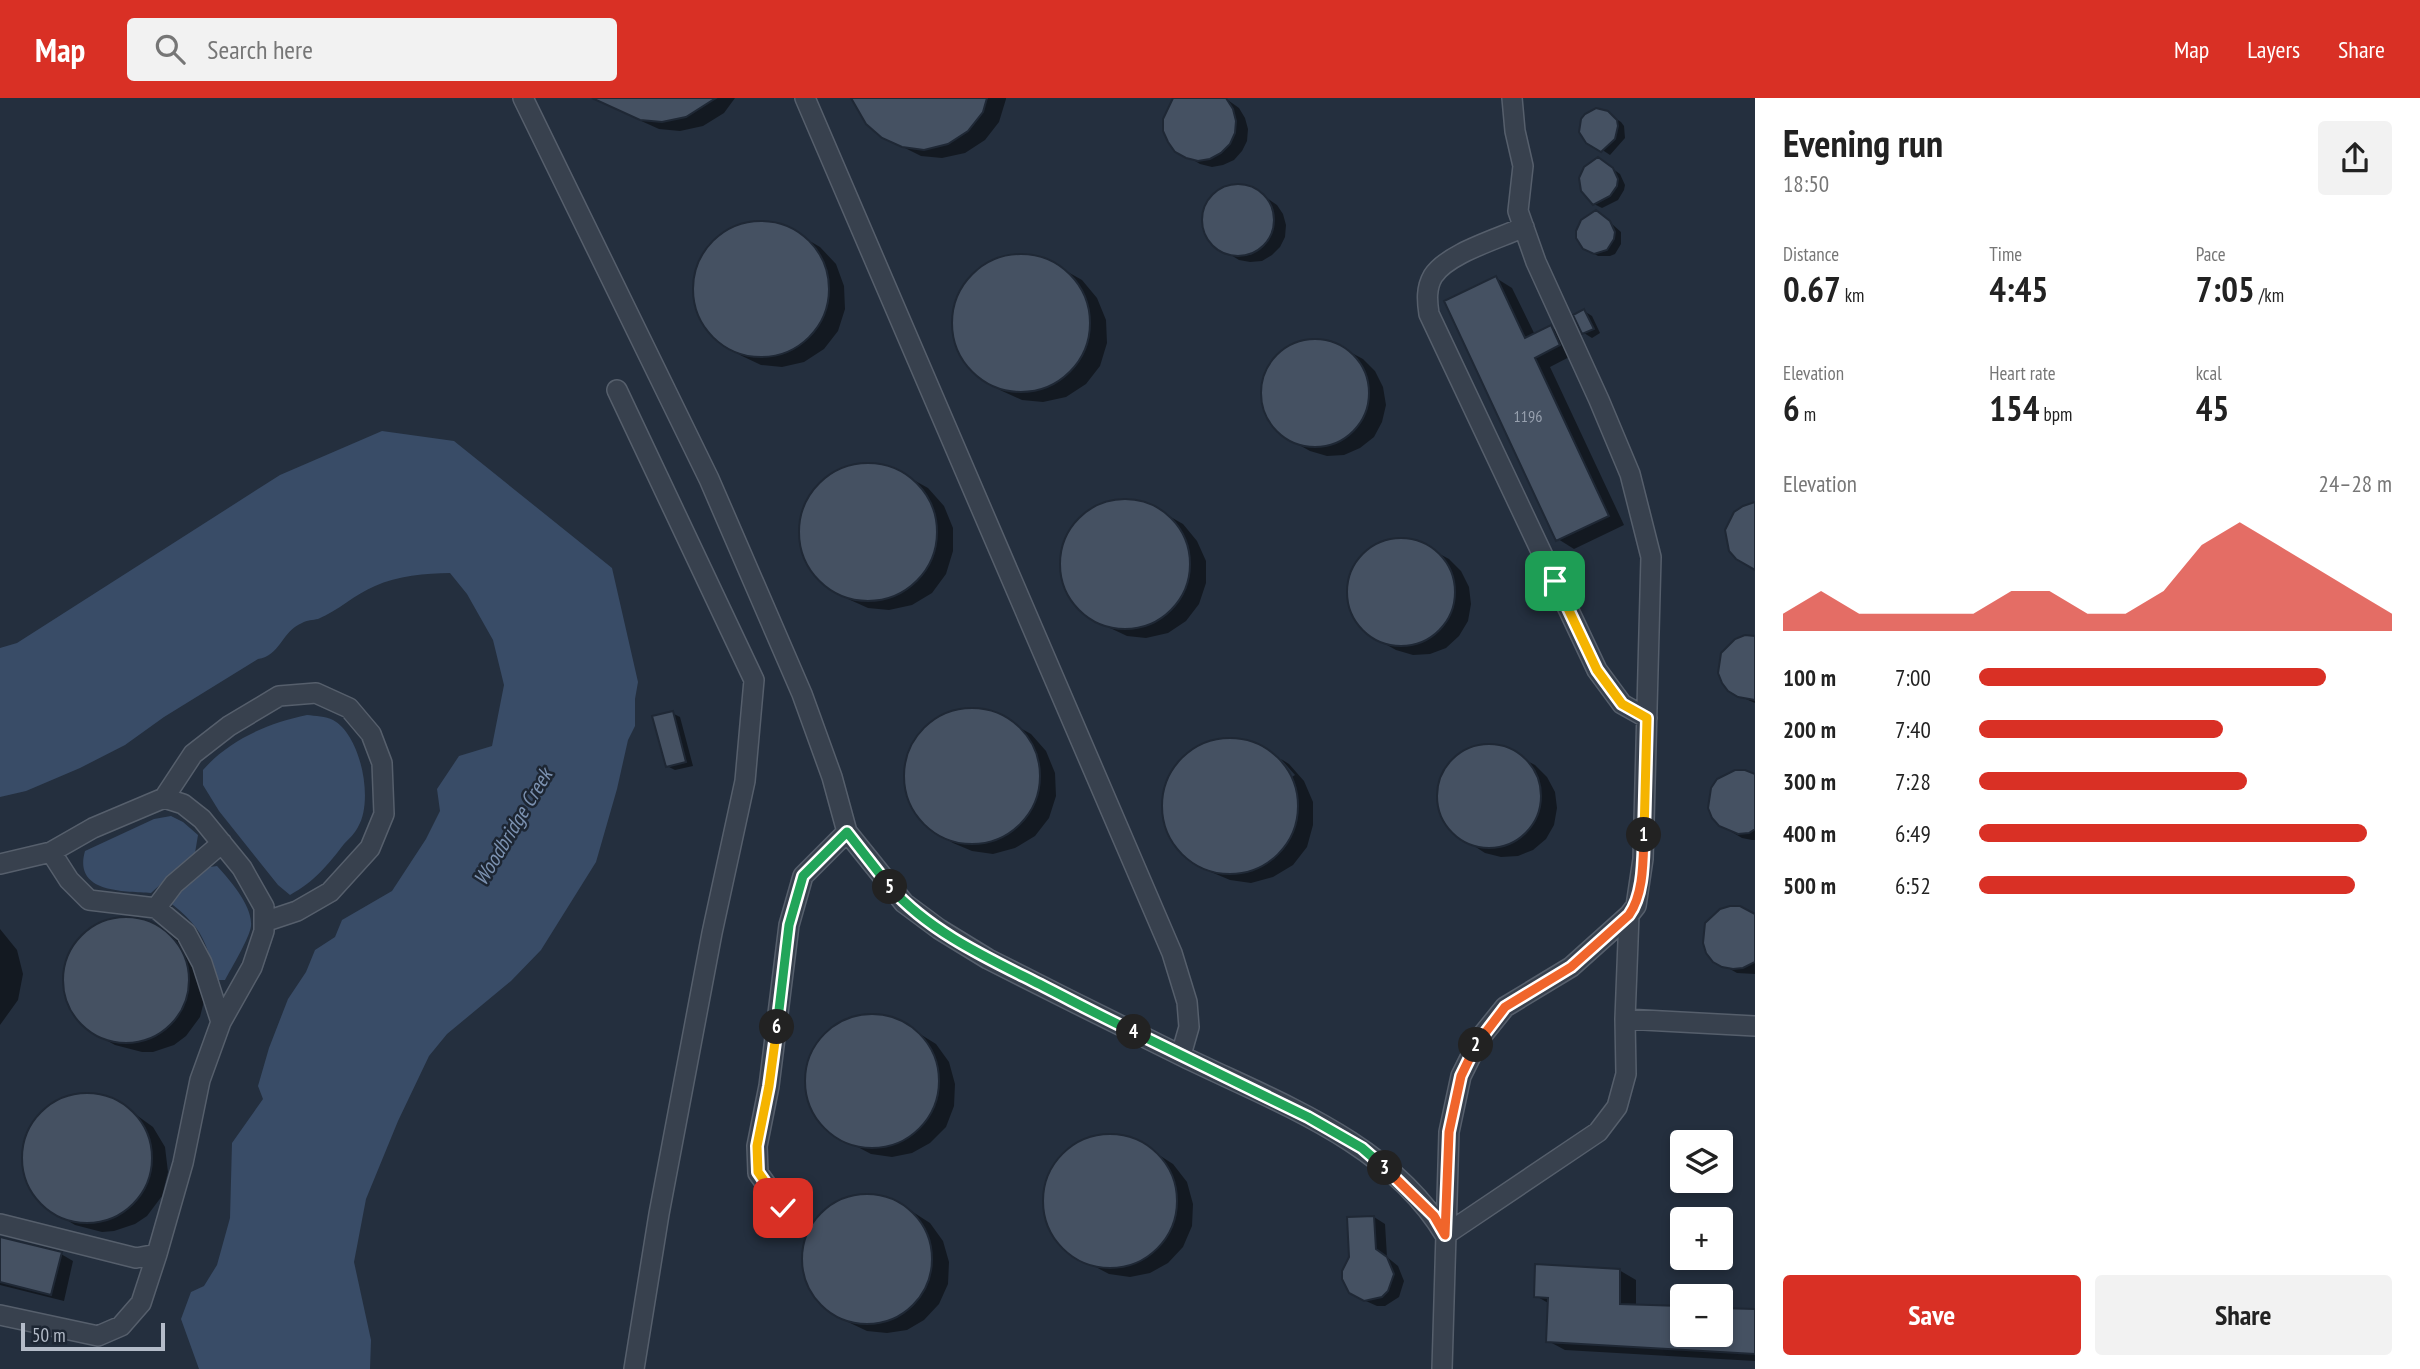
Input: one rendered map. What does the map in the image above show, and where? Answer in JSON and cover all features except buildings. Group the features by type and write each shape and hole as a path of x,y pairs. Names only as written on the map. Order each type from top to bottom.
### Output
{"lane":[{"path":"523,98 709,479 802,694 832,777 847,832 904,903 939,929 988,959 1308,1117 1362,1148 1404,1184 1434,1216 1445,1235"},
{"path":"805,98 1172,953 1188,1014 1189,1027 1181,1055"},
{"path":"1442,1369 1449,1132 1461,1076 1480,1038 1505,1007 1571,967 1629,915 1636,906 1643,859 1651,557 1630,474 1600,400 1536,262 1518,211 1523,166 1515,131 1512,98"},
{"path":"1524,227 1448,261 1432,277 1427,297 1429,314 1597,670 1622,704 1647,718"},
{"path":"617,390 754,680 745,781 704,973 659,1214 634,1369"},
{"path":"0,864 51,852 93,828 164,798 193,754 229,726 279,696 316,694 349,708 371,734 382,763 384,814 370,848 330,892 297,911 264,922"},
{"path":"0,1315 97,1336 121,1326 141,1303 183,1163 200,1080 221,1022 252,967 264,931 264,907 242,868 202,819 183,804 164,798"},
{"path":"783,1208 758,1172 757,1146 769,1086 789,925 803,876 847,832"},
{"path":"156,908 174,884 222,844"},
{"path":"51,852 69,880 89,900 156,908 186,933 202,963 221,1022"},
{"path":"1445,1235 1598,1132 1617,1107 1626,1074 1629,915"},
{"path":"1625,1019 1755,1026"},
{"path":"0,1224 136,1258 157,1254"}],"water":[{"name":"Woodbridge Creek","path":"382,431 454,441 612,568 638,682 635,726 628,740 596,862 541,950 511,981 447,1034 429,1056 398,1121 366,1199 354,1262 371,1340 370,1369 199,1369 181,1319 191,1292 204,1286 217,1265 230,1218 232,1143 263,1099 258,1086 288,999 306,972 315,950 335,937 342,920 392,891 426,839 440,811 437,789 459,756 492,746 504,685 493,640 467,594 450,573 393,580 360,593 325,616 295,627 271,653 164,717 125,745 26,791 0,797 0,648 17,643 280,475"},
{"path":"307,715 333,720 351,739 362,769 365,801 363,816 354,834 320,872 290,895 278,885 219,811 203,785 203,770 213,759 250,734"},
{"path":"171,816 198,835 195,853 151,893 103,887 86,875 83,865 85,851 154,819"},
{"path":"217,866 239,893 251,918 247,938 225,980 216,980 200,933 186,916 169,902 203,868"}],"route":[{"path":"783,1208 758,1172 757,1146 769,1086 789,925 803,876 847,832 904,903 939,929 988,959 1308,1117 1362,1148 1404,1184 1434,1216 1445,1235 1449,1132 1461,1076 1480,1038 1505,1007 1571,967 1636,906 1643,859 1647,718 1622,704 1597,670 1555,581"}]}
